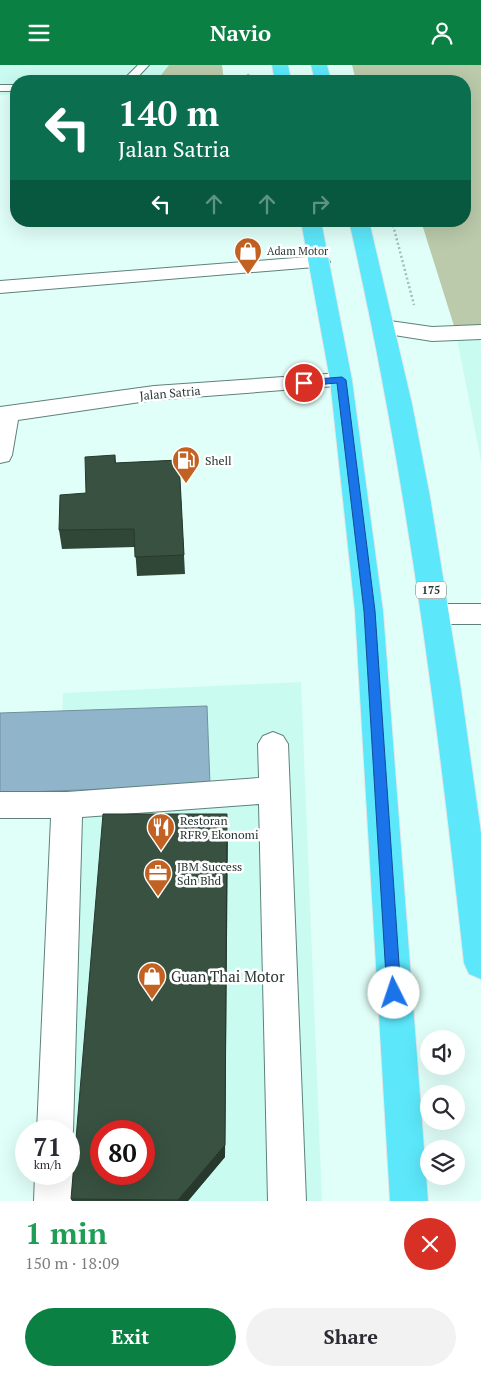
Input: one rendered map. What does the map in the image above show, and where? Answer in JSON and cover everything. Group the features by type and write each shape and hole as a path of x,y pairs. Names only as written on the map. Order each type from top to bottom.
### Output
{"highway":[{"path":"312,227 342,380 369,611 409,1201"},
{"name":"175","path":"360,227 391,355 435,614 455,752 481,963"}],"street":[{"path":"0,287 320,262"},
{"path":"383,327 422,335 452,335 481,332"},
{"name":"Jalan Satria","path":"4,415 154,393 342,380"},
{"path":"0,455 4,415"},
{"path":"435,614 481,614"},
{"path":"273,744 287,1201"},
{"path":"0,805 68,805 274,789"},
{"path":"55,1120 68,805"},
{"path":"53,1201 54,1185"}],"lane":[{"path":"134,75 144,65"}],"path":[{"path":"394,227 422,335"}],"shaded area":[{"path":"0,65 222,65 223,75 10,75 10,94 0,95"},
{"path":"169,65 222,65 223,75 161,75"},
{"path":"352,65 481,65 481,325 455,329 423,227 471,227 471,75 354,75"},
{"path":"481,325 481,461 455,329"},
{"path":"301,682 322,1201 48,1201 49,1185 80,1185 80,1120 50,1120 63,693"}],"water":[{"path":"207,706 210,785 0,793 0,713"}],"building":[{"path":"115,455 115,463 179,460 184,555 135,557 134,529 59,530 60,495 86,493 85,457"},
{"path":"103,814 227,814 225,1145 178,1200 71,1199 72,1185 80,1185 80,1120 78,1120"}],"place":[{"name":"Adam Motor","path":"248,275"},
{"name":"Shell","path":"186,484"},
{"name":"Restoran RFR9 Ekonomi","path":"161,851"},
{"name":"JBM Success Sdn Bhd","path":"158,897"},
{"name":"Guan Thai Motor","path":"152,1000"}],"route":[{"path":"304,383 342,380 369,611 394,993"}]}
